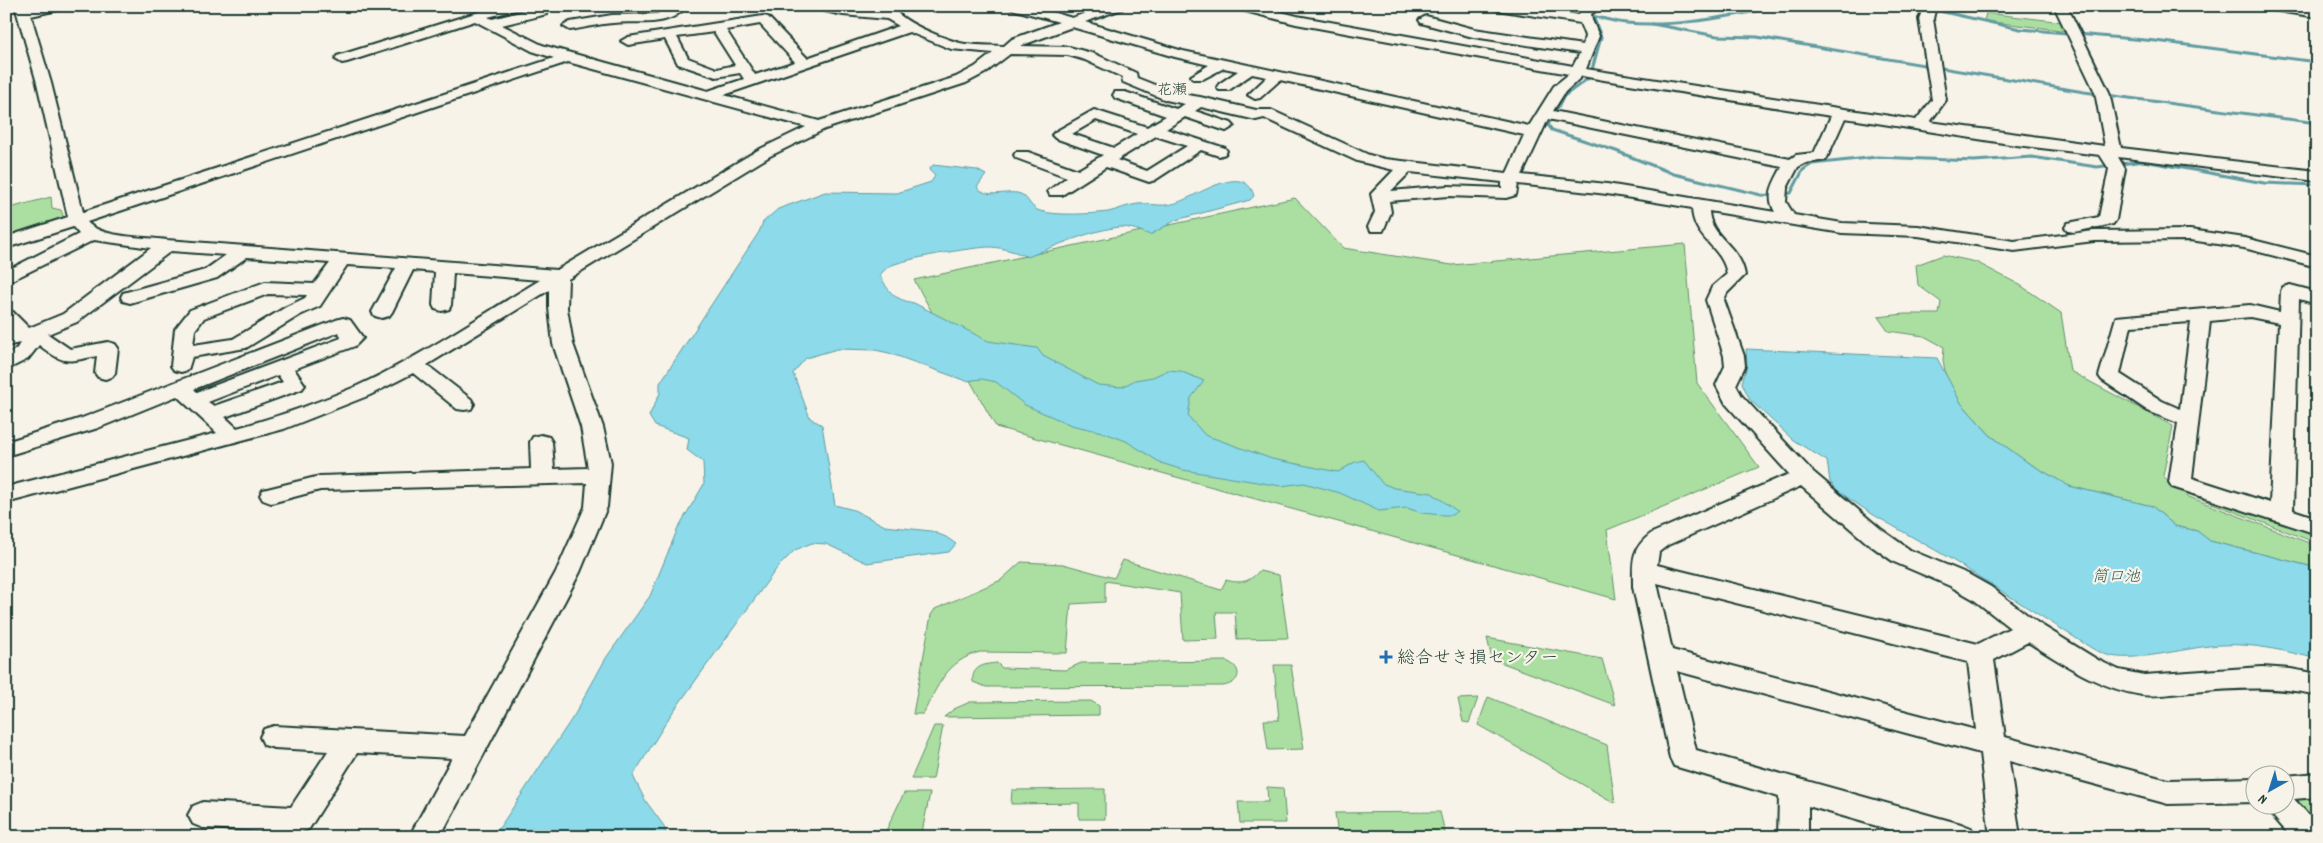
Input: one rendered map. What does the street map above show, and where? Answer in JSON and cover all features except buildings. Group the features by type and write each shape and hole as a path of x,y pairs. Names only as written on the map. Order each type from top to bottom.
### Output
{"street":[{"path":"57,6 22,10 44,83 78,221 86,232 105,238 167,245 559,276"},
{"path":"456,6 537,48 820,126"},
{"path":"342,59 476,16 514,6"},
{"path":"490,24 542,11 536,6"},
{"path":"570,26 614,19 652,19 670,14 680,6"},
{"path":"820,6 843,11 887,11 909,27 956,46 975,49 1057,51 1090,57 1131,76 1173,92 1214,98 1266,112 1363,158 1384,164 1512,177 1700,204 1842,228 1950,235 2014,246 2094,236 2190,235 2245,243 2317,262"},
{"path":"1017,6 1180,54 1533,132"},
{"path":"6,495 276,424 363,391 414,364 764,153 820,126 961,80 980,70 1005,50 1022,40 1117,6"},
{"path":"1242,6 1296,20 1581,72 1920,125 2112,158 2317,176"},
{"path":"1497,6 1585,16 1597,6"},
{"path":"1920,125 1939,100 1926,19 1930,6"},
{"path":"2048,242 2046,237 2060,230 2107,220 2112,158 2102,92 2060,6"},
{"path":"2271,6 2317,13"},
{"path":"1379,194 1390,196 1464,191 1506,193 1510,191 1512,177 1533,132 1559,89 1581,72 1592,36 1585,16"},
{"path":"628,41 764,20 804,63"},
{"path":"1426,20 1473,33 1588,50"},
{"path":"718,27 752,82"},
{"path":"708,96 909,27"},
{"path":"1052,30 1057,51"},
{"path":"669,35 684,61 716,73 744,68"},
{"path":"6,250 14,241 568,58"},
{"path":"1198,76 1222,63"},
{"path":"1224,87 1250,69"},
{"path":"1254,95 1278,75"},
{"path":"1131,76 1128,80 1160,94 1200,101 1256,115 1266,112"},
{"path":"1120,95 1226,126"},
{"path":"1056,191 1200,101"},
{"path":"1787,218 1778,202 1779,188 1792,164 1802,158 1820,157 1840,113"},
{"path":"1544,114 1622,128 1792,164"},
{"path":"1199,144 1149,177 1060,135 1094,115 1199,144 1219,151"},
{"path":"1022,155 1080,176"},
{"path":"1379,194 1407,166"},
{"path":"1377,227 1383,212 1379,194"},
{"path":"1700,204 1702,222 1711,237 1733,259 1735,266 1736,275 1719,291 1716,300 1734,356 1735,366 1726,385 1733,400 1804,476 1874,536 1902,556 1967,584 1982,593 2028,630 2089,667 2114,679 2144,685 2262,677 2291,679 2317,685"},
{"path":"6,278 93,234"},
{"path":"16,338 70,318 167,245"},
{"path":"130,297 211,274 243,251"},
{"path":"6,449 90,423 184,377 293,311 313,302 319,290 342,259"},
{"path":"382,312 407,264"},
{"path":"442,305 444,267"},
{"path":"424,837 568,572 596,507 600,463 592,427 563,344 558,308 559,276"},
{"path":"232,436 210,415 184,377 185,329 197,314 251,295 264,288 319,290"},
{"path":"2281,515 2290,291 2317,298"},
{"path":"2188,420 2156,406 2109,376 2124,321 2250,311 2289,320"},
{"path":"6,316 16,338"},
{"path":"2201,316 2180,482 2317,526"},
{"path":"343,324 353,338 348,342 282,367 184,377 343,324"},
{"path":"16,338 44,339 66,356 112,340 105,373"},
{"path":"6,364 25,352 29,347 30,341 16,338"},
{"path":"414,364 464,404"},
{"path":"210,415 295,384 282,367"},
{"path":"541,442 543,476"},
{"path":"271,496 320,483 598,475"},
{"path":"1804,476 1660,538 1648,548 1645,558 1645,587 1684,758 1961,837"},
{"path":"1646,571 1980,655 2028,630"},
{"path":"1980,655 2005,837"},
{"path":"1661,657 2168,792 2246,790"},
{"path":"274,737 472,748"},
{"path":"204,815 299,820 350,741"},
{"path":"2296,787 2317,785"},
{"path":"1793,837 1794,789"},
{"path":"2291,816 2310,837"}],"green space":[{"path":"1986,13 2063,22 2068,31 1984,21"},
{"path":"51,197 52,208 61,210 64,218 10,237 6,209"},
{"path":"1295,198 1343,248 1452,265 1685,244 1697,383 1759,467 1607,530 1616,599 996,427 914,280"},
{"path":"1943,255 1976,262 2020,285 2061,313 2070,371 2173,426 2163,476 2181,491 2180,485 2317,530 2317,543 2185,493 2189,497 2317,546 2317,568 2210,541 2197,531 2175,526 2152,506 2069,486 2027,462 1990,435 1961,403 1946,377 1943,360 1944,347 1924,336 1888,331 1878,317 1904,314 1939,314 1941,302 1918,285 1916,265"},
{"path":"1123,560 1221,590 1226,580 1236,582 1248,580 1259,571 1279,575 1288,638 1237,639 1235,612 1216,612 1218,639 1183,640 1180,593 1105,581 1105,602 1071,604 1067,653 980,652 968,656 951,668 944,676 923,714 913,714 931,615 935,609 1001,580 1021,562 1063,564 1114,578"},
{"path":"1487,638 1602,659 1615,705 1492,659"},
{"path":"1226,661 1235,667 1238,675 1234,682 1223,686 986,687 973,682 974,672 977,669 984,665 997,663 1002,668 1066,670 1081,663"},
{"path":"1274,665 1291,665 1304,749 1268,750 1264,720 1279,720"},
{"path":"1488,697 1607,745 1615,803 1478,725"},
{"path":"1478,698 1469,723 1463,722 1458,699"},
{"path":"1091,701 1099,706 1099,715 944,717 954,709 970,702"},
{"path":"934,726 943,726 933,779 911,779"},
{"path":"1267,787 1283,788 1286,823 1240,823 1238,802 1268,802"},
{"path":"1105,789 1105,819 1079,819 1079,803 1011,804 1012,790"},
{"path":"2317,792 2317,836 2296,812 2296,793"},
{"path":"904,793 930,793 921,837 883,837"},
{"path":"1440,812 1446,837 1338,837 1335,813"}],"water":[{"path":"933,165 977,170 986,175 977,187 981,191 990,194 1021,194 1036,209 1055,214 1108,212 1138,204 1168,205 1229,181 1240,181 1248,186 1254,196 1250,200 1176,220 1150,235 1120,227 1097,231 1028,257 1010,250 991,247 954,251 895,264 888,267 880,275 889,291 897,297 914,303 988,341 1037,348 1043,356 1098,385 1122,387 1135,380 1153,377 1168,370 1180,371 1204,381 1191,398 1188,416 1205,435 1272,459 1338,472 1355,462 1364,460 1382,483 1394,488 1432,493 1457,511 1452,515 1442,515 1422,513 1407,508 1379,511 1340,493 1304,483 1281,486 1183,470 1161,463 1126,441 1102,432 1071,425 1025,405 996,382 982,379 966,381 889,353 875,350 837,349 806,358 793,373 810,418 822,425 835,505 854,510 885,526 931,531 946,537 956,544 949,552 867,563 826,544 812,543 795,550 777,568 670,716 633,776 645,800 664,826 667,837 485,837 500,827 575,714 606,658 650,596 678,528 704,484 703,462 687,450 689,438 655,426 649,416 660,393 660,383 759,232 763,222 778,209 825,192 897,193 931,182 935,176 929,170"},
{"name":"筒口池","path":"1746,349 1937,358 1961,403 1990,435 2027,462 2069,486 2152,506 2175,526 2197,531 2210,541 2317,568 2317,659 2246,645 2209,646 2136,657 2109,655 2093,649 1949,558 1872,514 1838,491 1830,482 1827,461 1793,440 1750,400 1742,383 1747,365"}],"waterway":[{"path":"1652,24 1705,20 1784,6"},
{"path":"1905,6 1930,9 2020,29 2156,41 2317,62"},
{"path":"1539,9 1584,15"},
{"path":"1593,16 1618,22 1652,24"},
{"path":"1593,16 1601,37 1590,77 1564,96 1548,125 1552,130 1616,151 1674,174 1761,195 1775,196"},
{"path":"1652,24 1717,36 1757,37 2084,92 2317,123"},
{"path":"1783,195 1791,193 1803,170 1812,164 1877,157 1974,161 2032,157 2097,167 2144,161 2264,183 2317,185"}],"place":[{"name":"総合せき損センター","path":"1386,657"}],"district":[{"name":"花瀬","path":"1172,89"}]}
